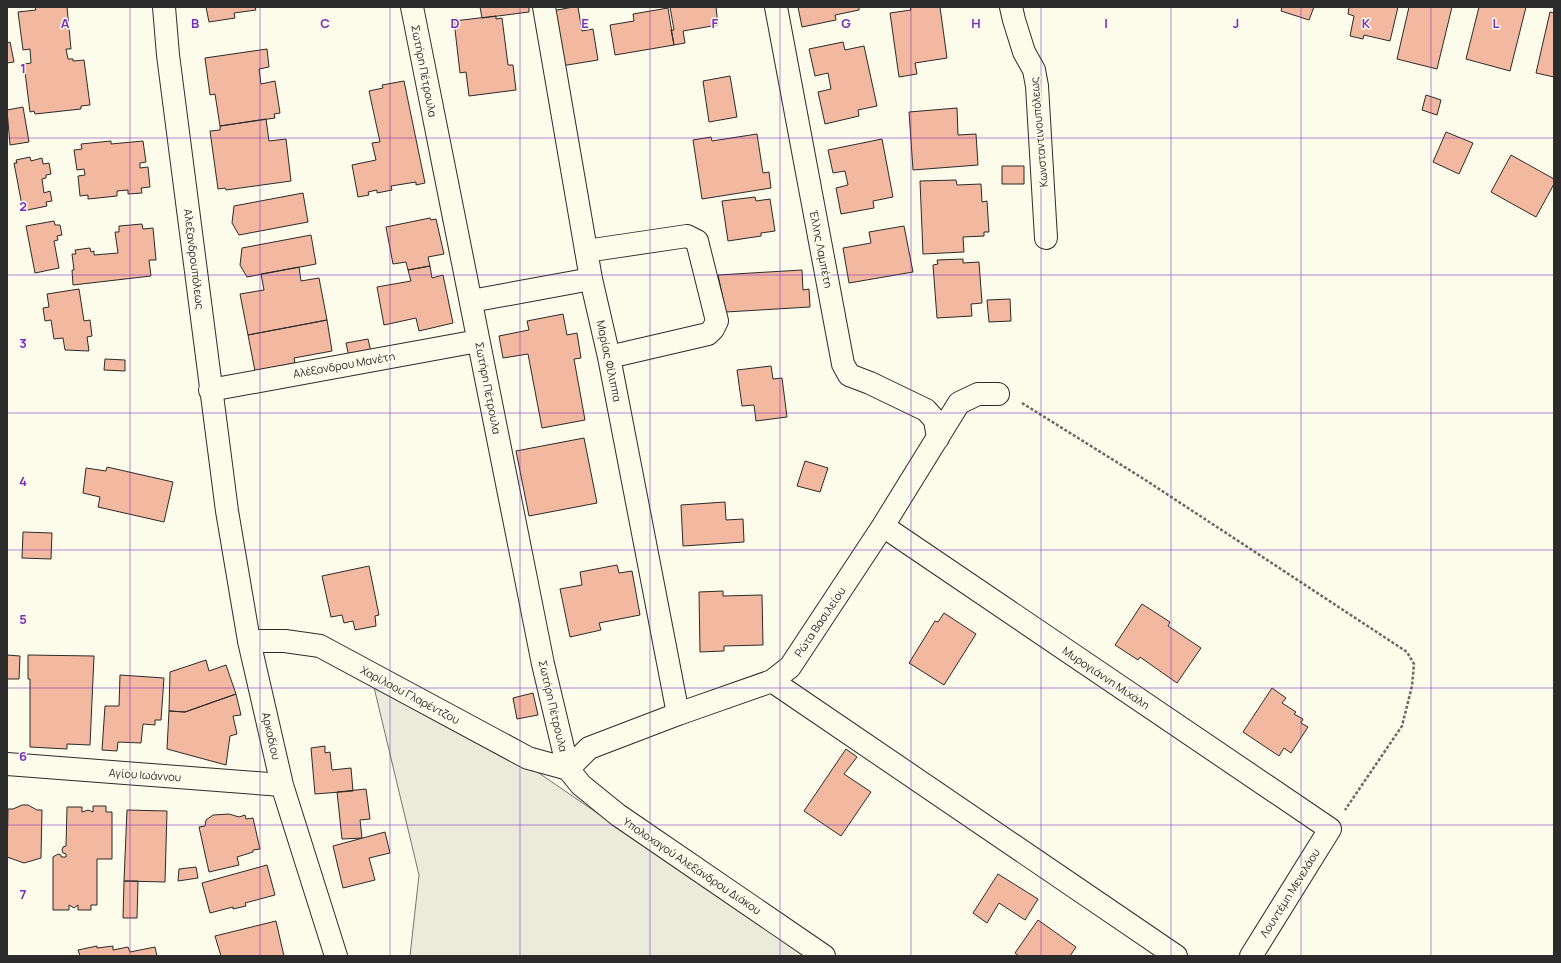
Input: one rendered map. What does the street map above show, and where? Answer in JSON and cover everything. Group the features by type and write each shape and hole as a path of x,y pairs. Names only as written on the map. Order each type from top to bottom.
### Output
{"street":[{"name":"Αλεξανδρουπόλεως","path":"164,7 168,55 210,390 227,512"},
{"name":"Σωτήρη Πέτρουλα","path":"412,7 543,664 568,769"},
{"name":"Μαρίας Φίλιππα","path":"544,7 591,279 609,357 678,714"},
{"name":"Έλλης Λαμπέτη","path":"776,7 842,364 849,375 870,383 926,410 935,420 938,438"},
{"name":"Κωνσταντινουπόλεως","path":"1012,7 1014,20 1024,52 1034,70 1037,86 1046,238"},
{"path":"586,251 687,236 692,238 697,241 716,321 713,329 708,334 609,357"},
{"path":"471,301 591,279"},
{"name":"Αλέξανδρου Μανέτη","path":"210,390 478,341"},
{"name":"Ρώτα Βασιλείου","path":"568,769 589,748 678,714 772,681 790,667 883,526 959,403 978,394 998,394"},
{"name":"Αρκαδίου","path":"227,512 249,641 282,785 336,956"},
{"name":"Μυρογιάννη Μιχάλη","path":"883,526 1330,829"},
{"name":"Χαρίλαου Γλαρέντζου","path":"249,641 285,641 320,646 528,758 568,769"},
{"path":"772,681 1176,956"},
{"name":"Αγίου Ιωάννου","path":"7,764 282,785"},
{"name":"Υπολοχαγού Αλεξάνδρου Διάκου","path":"568,769 581,785 618,815 824,956"},
{"name":"Λουντέμη Μενελάου","path":"1251,956 1330,829"}],"path":[{"path":"998,394 1010,395 1148,481 1407,652 1414,664 1412,686 1402,726 1330,829"}],"shaded area":[{"path":"372,679 530,767 806,956 410,956 419,875"}],"building":[{"path":"35,7 67,7 71,49 66,49 68,59 73,59 73,61 84,60 90,105 81,106 81,109 35,114 34,111 30,112 24,64 31,63 30,49 23,50 18,12 36,10"},
{"path":"206,7 255,7 256,10 234,13 235,18 209,22"},
{"path":"480,7 529,7 529,12 482,18"},
{"path":"578,7 582,31 593,29 598,60 561,66 552,11"},
{"path":"670,7 716,7 718,25 683,31 685,43 674,45 671,30 674,30"},
{"path":"798,7 859,7 859,10 835,15 836,20 802,27"},
{"path":"910,7 940,7 947,58 915,63 917,74 899,77 890,13 911,10"},
{"path":"1282,7 1314,7 1309,20 1281,11"},
{"path":"1349,7 1398,7 1390,41 1364,35 1363,39 1350,36 1354,16 1348,14"},
{"path":"1409,7 1452,7 1437,69 1397,59"},
{"path":"1479,7 1526,7 1510,71 1466,59"},
{"path":"668,8 674,45 615,55 610,25 634,21 633,14"},
{"path":"1550,12 1554,13 1554,77 1536,73"},
{"path":"496,16 496,19 502,18 508,65 513,65 516,90 469,96 466,72 460,73 454,21"},
{"path":"10,42 14,62 7,63 7,43"},
{"path":"843,42 845,50 864,46 877,106 858,110 859,116 825,124 818,92 831,89 828,73 815,76 809,49"},
{"path":"267,49 269,67 259,69 261,84 275,81 280,113 274,114 275,118 220,126 215,94 210,95 205,58"},
{"path":"730,76 737,117 709,122 703,81"},
{"path":"404,81 425,183 416,185 416,182 391,186 392,190 377,193 377,190 368,192 369,195 358,197 352,165 376,160 372,143 380,142 369,91 383,88 382,85"},
{"path":"1426,95 1441,100 1437,115 1422,110"},
{"path":"23,107 29,142 10,145 7,110"},
{"path":"957,108 958,135 976,134 978,165 913,170 909,112"},
{"path":"266,119 269,141 286,139 291,181 226,190 225,188 218,189 210,131 220,130 220,126"},
{"path":"1446,132 1473,143 1459,174 1433,162"},
{"path":"757,134 763,173 769,172 771,188 702,199 693,140 711,137 712,141"},
{"path":"882,139 893,197 873,201 874,208 841,214 836,188 848,185 845,171 833,173 828,150"},
{"path":"111,141 111,144 143,141 146,162 140,163 140,168 148,167 150,187 141,188 142,193 128,194 128,190 117,191 117,196 88,199 88,195 80,196 78,176 85,175 84,169 77,170 74,150 82,149 81,144"},
{"path":"1511,155 1554,179 1554,184 1536,217 1491,192"},
{"path":"30,157 31,161 42,158 43,164 49,163 51,174 46,175 46,178 42,179 44,193 50,191 52,201 46,202 47,206 23,211 14,163 17,163 16,160"},
{"path":"1002,166 1024,166 1024,184 1002,184"},
{"path":"956,180 957,185 981,184 982,202 987,201 989,232 984,232 984,236 963,237 964,252 923,254 920,181"},
{"path":"303,193 308,222 239,235 232,223 234,206"},
{"path":"755,197 756,201 770,199 775,231 761,233 761,236 728,241 722,201"},
{"path":"430,218 431,220 436,219 444,254 428,257 430,266 408,270 406,262 393,264 386,227"},
{"path":"54,221 55,225 60,225 62,235 57,236 58,240 54,241 59,268 35,273 26,226"},
{"path":"142,224 143,229 153,228 156,260 149,260 151,276 73,285 72,270 74,270 72,254 76,254 75,250 90,248 91,252 94,251 94,255 118,253 115,232 119,232 119,226"},
{"path":"904,226 913,272 849,283 843,248 871,243 869,232"},
{"path":"311,235 316,264 247,277 240,265 242,248"},
{"path":"963,259 963,263 979,262 982,303 971,304 972,316 937,318 933,265 938,264 937,260"},
{"path":"430,266 432,278 443,275 453,323 419,331 416,318 384,325 377,287 411,281 408,270"},
{"path":"299,267 301,281 319,278 327,320 248,335 240,294 264,290 261,274"},
{"path":"802,270 803,290 809,289 810,307 726,312 718,275"},
{"path":"79,289 84,321 90,320 92,336 87,337 89,351 65,350 63,338 54,339 51,320 45,321 43,308 49,307 47,294"},
{"path":"1010,299 1011,321 989,322 987,300"},
{"path":"563,314 567,335 577,333 581,358 574,359 585,420 542,428 528,354 503,358 499,336 529,330 527,321"},
{"path":"327,320 332,351 294,358 295,363 255,371 248,335"},
{"path":"368,339 371,352 349,357 346,343"},
{"path":"105,359 125,360 125,371 104,370"},
{"path":"771,366 773,379 782,378 787,417 756,421 754,405 742,406 737,370"},
{"path":"584,438 597,503 529,516 516,451"},
{"path":"805,461 828,468 820,492 797,486"},
{"path":"107,467 173,482 164,522 98,507 100,497 83,493 86,468 106,471"},
{"path":"725,502 726,520 743,519 744,542 683,546 681,505"},
{"path":"23,532 52,533 51,559 22,558"},
{"path":"617,565 619,573 632,571 640,615 599,623 601,630 570,637 560,589 582,585 580,572"},
{"path":"369,566 379,615 375,616 376,626 355,630 353,621 344,623 342,615 331,617 322,576"},
{"path":"723,591 723,596 762,595 763,645 724,646 724,651 700,652 699,592"},
{"path":"1142,604 1170,622 1168,626 1201,648 1177,683 1140,657 1138,660 1115,645"},
{"path":"944,613 976,634 944,685 909,663 935,621 938,622"},
{"path":"7,655 20,656 19,679 7,679"},
{"path":"28,655 94,656 90,745 67,744 67,749 30,747 30,679 28,679"},
{"path":"206,660 209,671 226,665 236,694 185,712 169,711 170,672"},
{"path":"120,675 164,678 161,720 155,720 155,725 143,724 141,743 118,742 117,751 102,750 105,706 119,706"},
{"path":"1272,688 1286,698 1282,703 1296,712 1294,714 1303,719 1301,723 1308,727 1291,753 1284,748 1279,756 1243,732"},
{"path":"533,693 538,715 517,719 513,698"},
{"path":"236,694 241,715 233,716 237,734 230,736 226,765 167,749 169,711 185,712"},
{"path":"325,746 325,753 330,752 332,770 351,768 353,791 315,794 311,748"},
{"path":"846,749 857,757 844,774 871,792 841,836 804,811"},
{"path":"366,789 370,819 360,820 362,838 342,839 337,792"},
{"path":"22,805 28,805 37,810 42,810 41,858 24,863 7,857 8,809 13,809"},
{"path":"93,806 106,806 106,812 112,812 112,859 97,859 97,905 91,905 91,910 78,910 78,905 74,908 69,905 69,910 53,910 53,857 58,854 61,855 61,857 66,857 66,854 63,853 62,850 63,847 66,846 67,807 82,807 82,812 88,810 93,812"},
{"path":"127,810 167,811 165,882 124,881"},
{"path":"229,814 239,817 245,815 246,819 253,818 260,849 253,850 253,852 237,857 239,865 209,872 199,827 205,826 206,820 213,815"},
{"path":"385,832 390,853 369,858 375,880 343,888 333,846"},
{"path":"267,865 275,895 245,903 246,906 233,909 233,907 210,913 202,883"},
{"path":"196,867 198,878 178,881 179,869"},
{"path":"998,874 1038,899 1025,920 999,903 987,923 973,913"},
{"path":"124,881 138,881 137,918 123,918"},
{"path":"1038,920 1076,947 1070,956 1019,956 1015,953"},
{"path":"276,921 284,956 221,956 215,936"},
{"path":"97,946 97,948 113,946 113,950 128,947 130,952 155,947 157,956 80,956 78,950"}]}
